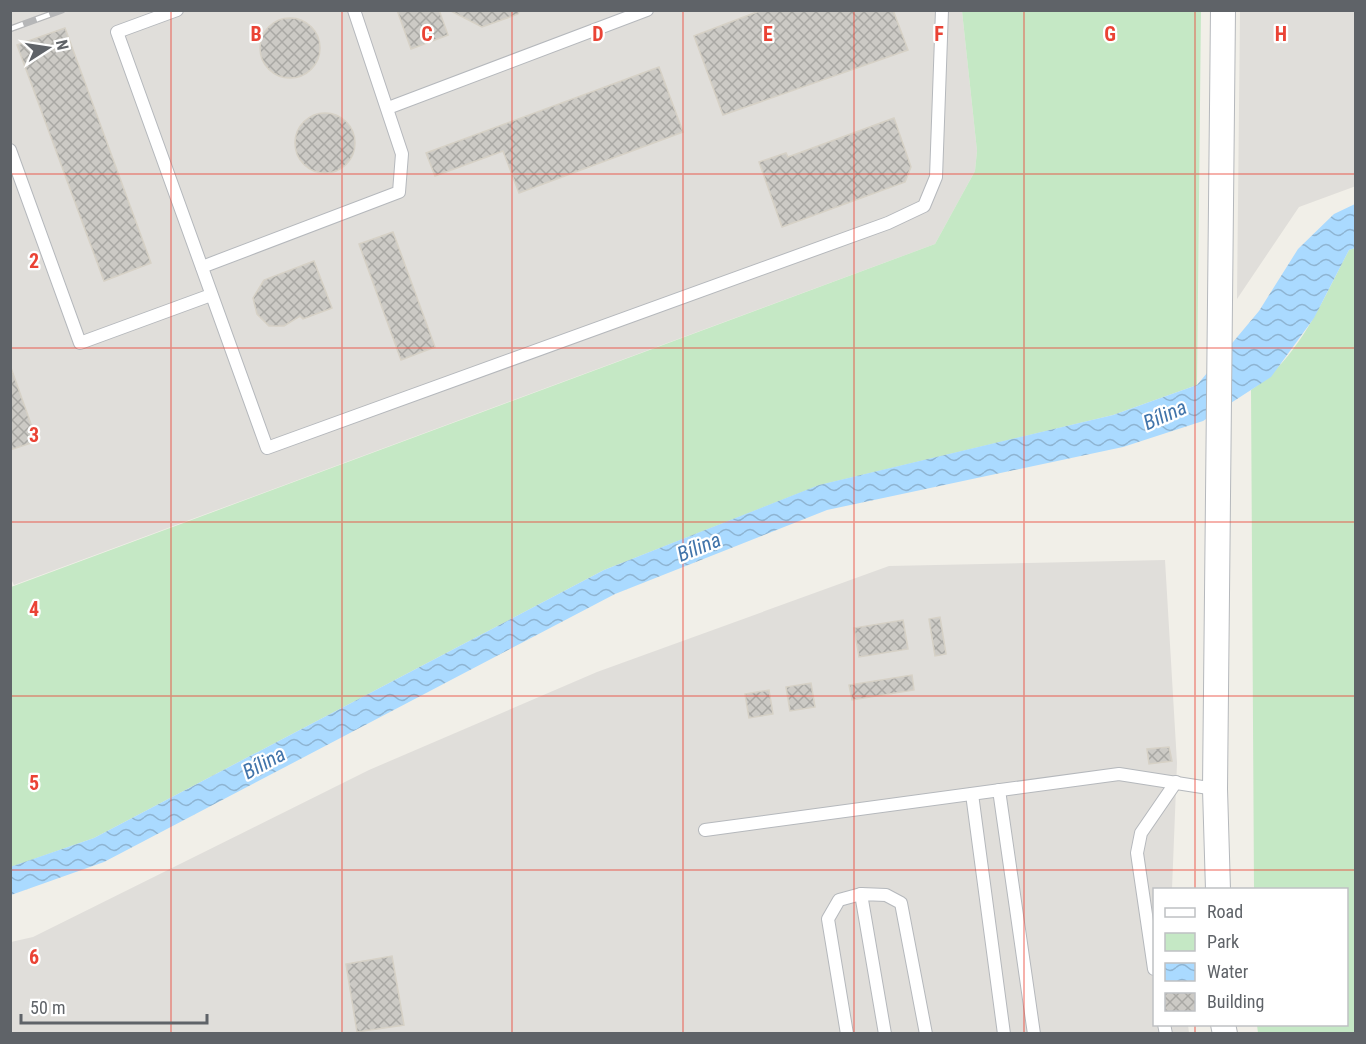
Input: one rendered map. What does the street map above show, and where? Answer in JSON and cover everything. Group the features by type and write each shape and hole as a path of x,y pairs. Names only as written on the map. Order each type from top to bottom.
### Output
{"street":[{"path":"1218,888 1215,789 1223,10"}],"lane":[{"path":"177,10 117,32 267,448 888,223 924,206 936,177 942,10"},
{"path":"202,267 399,192 402,154 354,10"},
{"path":"388,108 647,10"},
{"path":"10,150 80,344 211,295"},
{"path":"705,831 1119,774 1215,789"},
{"path":"1153,956 1137,853 1141,833 1176,782"},
{"path":"999,790 1034,1034"},
{"path":"972,794 1004,1034"},
{"path":"847,1034 828,920 839,900 861,894 886,895 901,903 926,1034"},
{"path":"861,894 885,1034"}],"shaded area":[{"path":"10,11 962,11 977,151 975,171 935,244 14,585 10,577"},
{"path":"1240,11 1355,11 1356,186 1299,207 1237,299"},
{"path":"1165,560 1177,763 1172,888 1153,888 1153,1026 1188,1026 1189,1033 11,1034 11,942 33,937 369,770 597,672 889,566"}],"green space":[{"path":"962,11 1201,11 1197,385 1113,415 820,485 604,570 94,838 11,867 11,587 935,244 975,171 977,151"},
{"path":"1355,248 1355,1033 1258,1033 1257,1026 1348,1026 1348,888 1254,888 1251,390 1283,362 1296,345 1319,308 1349,250"}],"water":[{"name":"Bílina","path":"1355,204 1355,248 1349,250 1314,318 1271,377 1203,421 1123,447 827,510 615,594 104,862 11,895 10,867 94,838 604,570 819,485 1113,415 1197,385 1259,311 1298,249 1334,214"}],"building":[{"path":"397,10 439,10 448,35 411,49"},
{"path":"449,10 520,10 518,14 482,27"},
{"path":"762,10 893,10 908,50 723,115 694,36"},
{"path":"290,18 307,23 315,31 320,48 315,65 307,73 290,78 273,73 265,65 260,48 265,31 273,23"},
{"path":"65,28 151,263 104,281 17,45"},
{"path":"659,67 683,132 519,193 503,151 435,176 426,153"},
{"path":"325,113 342,118 350,126 355,143 350,160 342,168 325,173 308,168 300,160 295,143 300,126 308,118"},
{"path":"894,118 911,167 905,182 782,227 759,162 786,153 788,157"},
{"path":"393,232 435,347 401,360 359,244"},
{"path":"314,261 332,308 303,319 300,316 284,326 269,326 257,314 253,298 264,280"},
{"path":"10,365 37,441 10,450"},
{"path":"940,617 946,654 935,656 929,619"},
{"path":"903,620 908,649 859,657 854,628"},
{"path":"912,675 914,690 852,700 849,685"},
{"path":"811,683 815,707 790,711 786,687"},
{"path":"769,690 773,714 749,718 745,694"},
{"path":"1169,747 1172,761 1149,764 1147,749"},
{"path":"392,956 404,1025 357,1032 346,964"}],"railway":[{"path":"10,29 62,10"}]}
